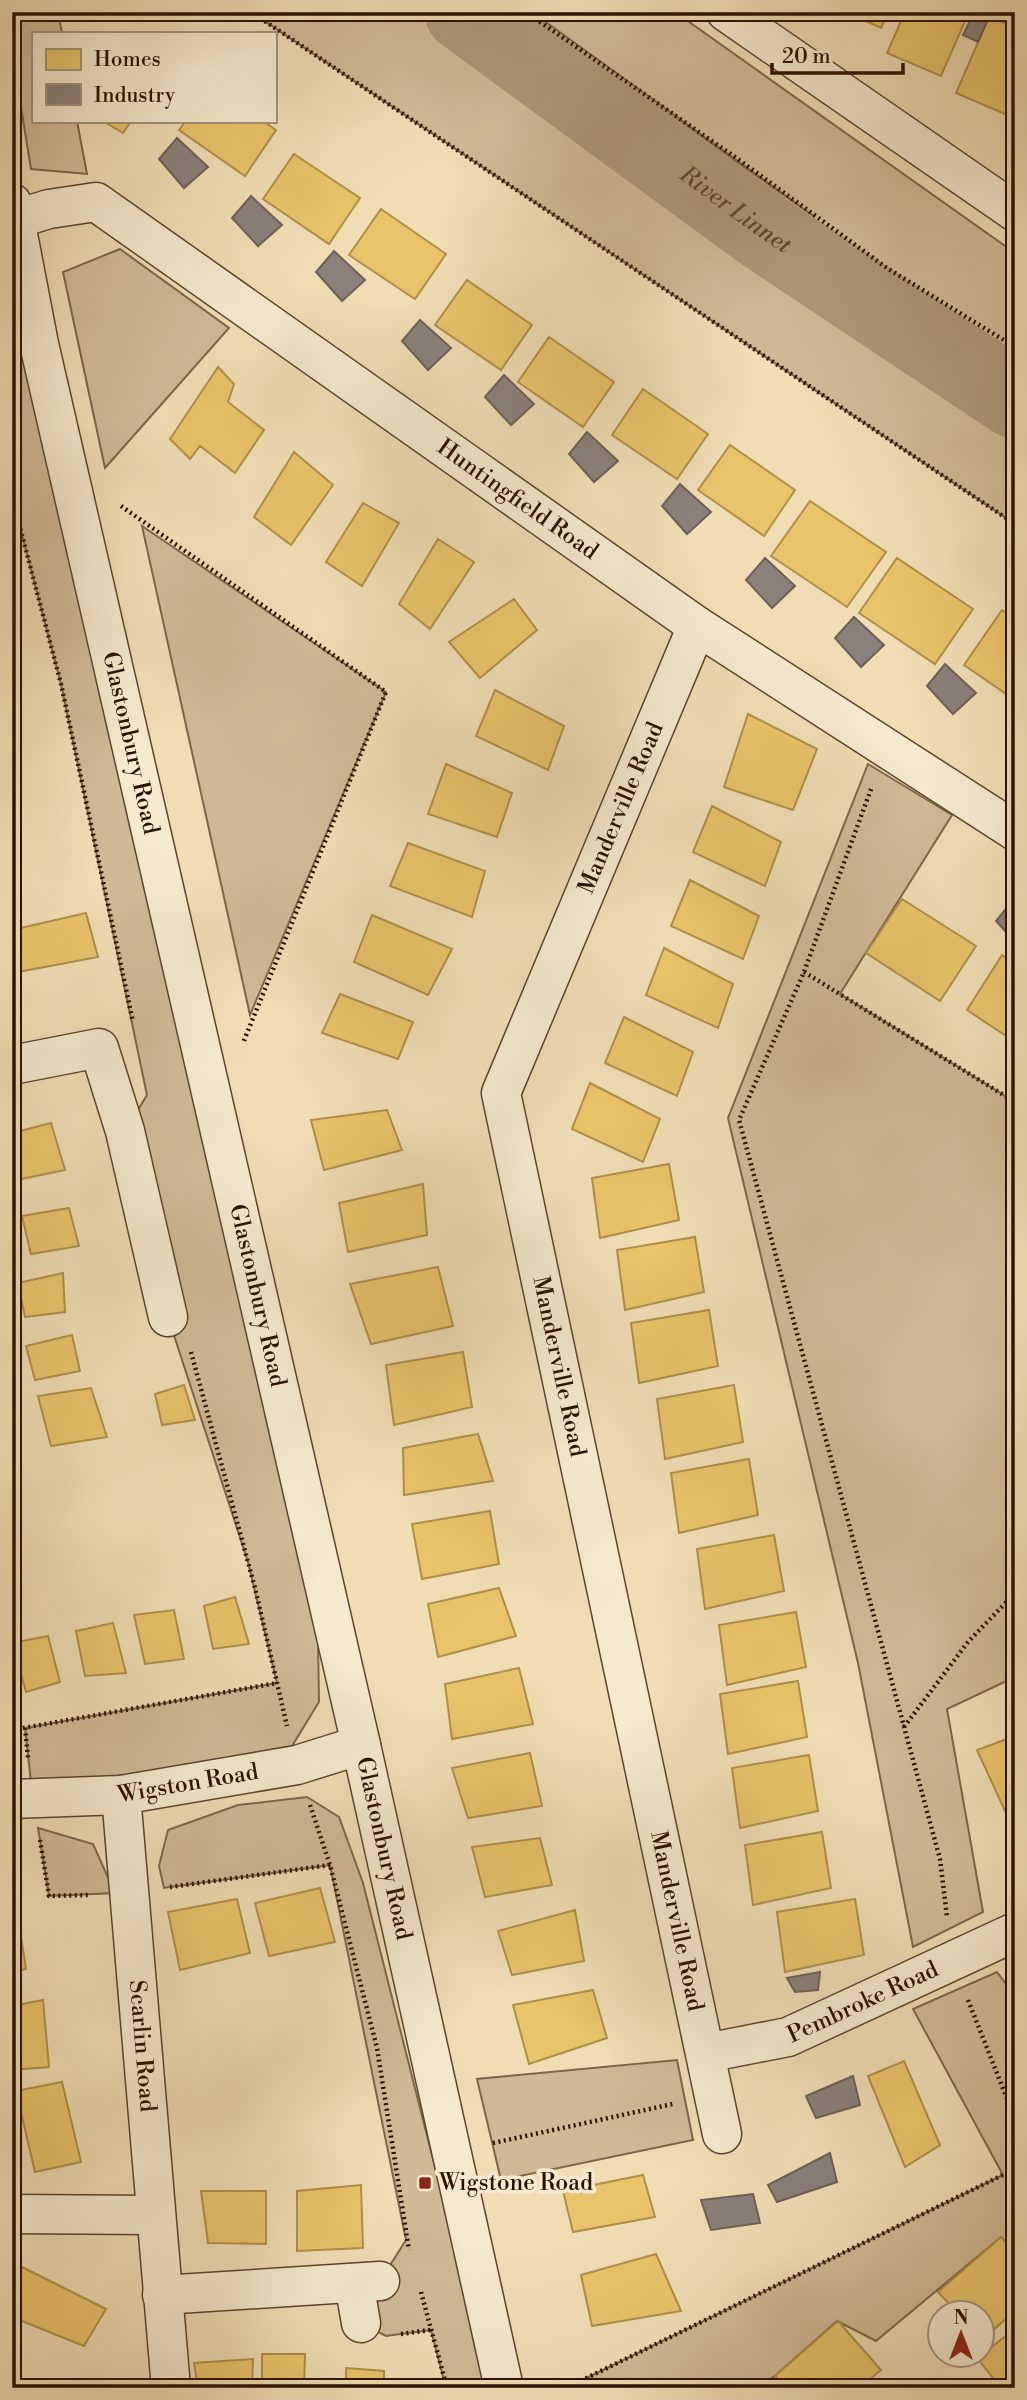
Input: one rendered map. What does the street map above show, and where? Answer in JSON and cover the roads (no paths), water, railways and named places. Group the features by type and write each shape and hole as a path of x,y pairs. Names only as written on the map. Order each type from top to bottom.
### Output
{"street":[{"path":"726,12 1015,212"},
{"name":"Huntingfield Road","path":"14,211 96,202 697,626 1015,831"},
{"name":"Glastonbury Road","path":"14,211 39,344 361,1745 504,2388"},
{"name":"Manderville Road","path":"697,626 501,1093 722,2134"},
{"path":"12,1065 99,1048 125,1132 169,1317"},
{"name":"Wigston Road","path":"12,1799 121,1795 297,1765 361,1745"},
{"name":"Scarlin Road","path":"121,1795 154,2216 171,2388"},
{"name":"Pembroke Road","path":"706,2053 788,2037 1015,1932"},
{"path":"12,2214 154,2216"},
{"path":"162,2295 384,2281 361,2323"}],"waterway":[{"name":"River Linnet","path":"464,12 763,231 1015,399"}],"place":[{"name":"Wigstone Road","path":"425,2183"}]}
